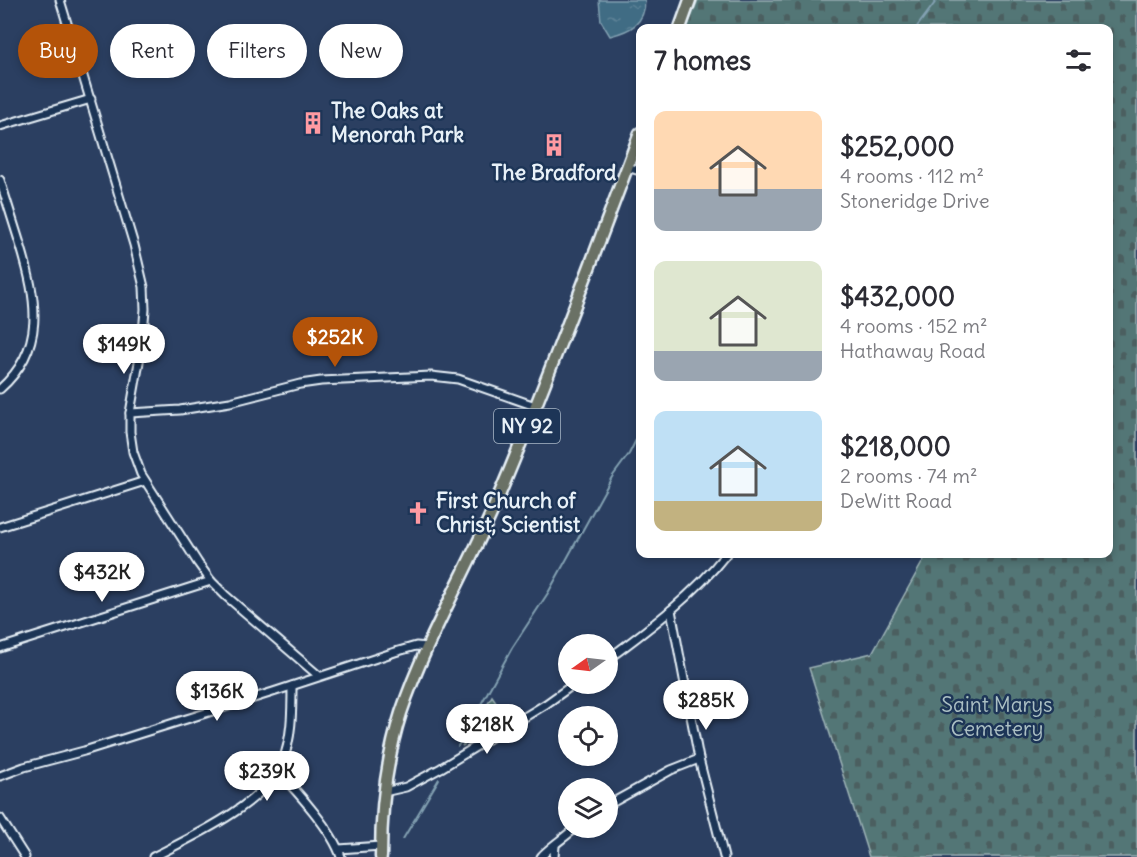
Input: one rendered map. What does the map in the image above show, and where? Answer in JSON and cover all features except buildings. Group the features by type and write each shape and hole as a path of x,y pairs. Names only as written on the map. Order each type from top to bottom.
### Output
{"main road":[{"path":"681,24 690,0"},
{"name":"NY 92","path":"381,852 384,792 401,714 428,647 498,499 636,143"}],"street":[{"path":"60,0 134,245 144,287 142,345 130,413 133,452 145,481 211,581 319,676"},
{"path":"0,126 91,99"},
{"path":"627,167 636,170"},
{"path":"0,180 29,274 35,317 30,347 9,381 0,389"},
{"path":"130,413 180,410 230,402 321,381 431,376 458,379 535,406"},
{"path":"0,527 145,481"},
{"path":"618,651 702,582 723,558"},
{"path":"0,648 211,581"},
{"path":"671,609 699,759 724,857"},
{"path":"0,776 292,686 395,651 416,646 428,647"},
{"path":"153,857 199,834 228,816 257,794 277,771 285,754 292,717 292,686"},
{"path":"384,792 406,787 441,768 560,694"},
{"path":"618,799 671,770 699,759"},
{"path":"277,771 304,801 340,853 381,852"},
{"path":"0,818 25,857"},
{"path":"541,857 564,838"},
{"path":"554,857 555,846"}],"green space":[{"name":"Saint Marys Cemetery","path":"698,0 1137,0 1137,857 869,857 809,668 872,653 925,558 1113,558 1113,24 689,24"},
{"path":"492,696 508,719 462,746"}],"water":[{"path":"599,0 645,0 639,21 630,29 610,36 601,21"}],"waterway":[{"path":"919,24 937,0"},
{"path":"458,746 512,648 548,593 612,477 636,440"},
{"path":"403,839 439,779"}],"place":[{"name":"The Oaks at Menorah Park","path":"313,123"},
{"name":"The Bradford","path":"554,145"},
{"name":"First Church of Christ, Scientist","path":"418,513"}]}
